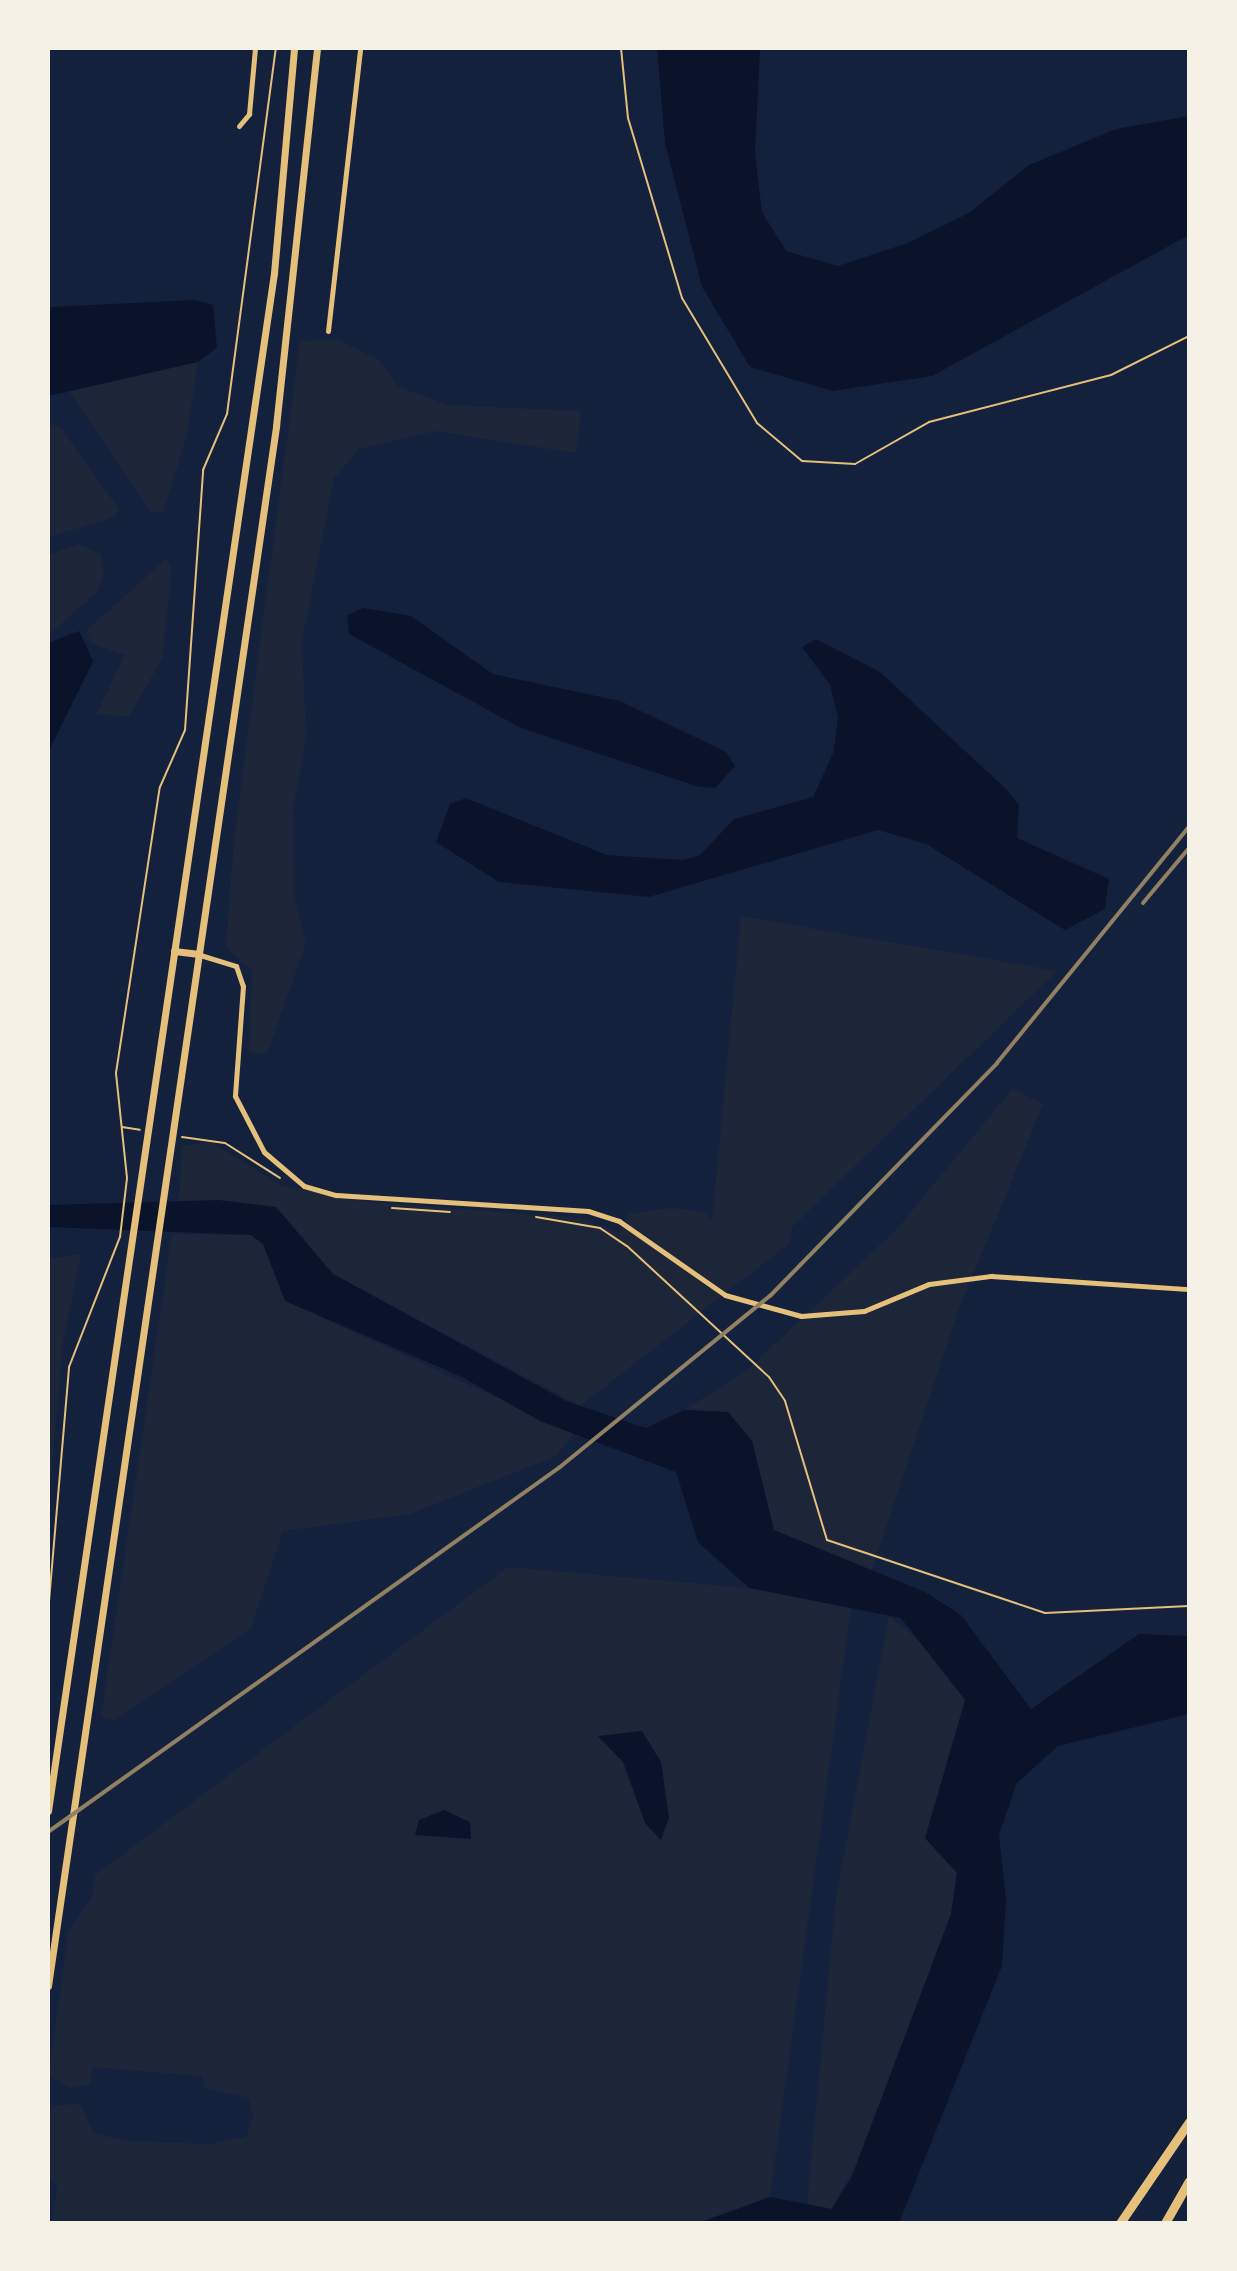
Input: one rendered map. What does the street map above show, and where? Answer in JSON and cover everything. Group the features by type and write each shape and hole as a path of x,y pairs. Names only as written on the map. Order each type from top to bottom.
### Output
{"highway":[{"path":"1120,2223 1189,2122"},
{"path":"1165,2223 1189,2181"}],"main road":[{"path":"48,1811 266,331 294,48"},
{"path":"48,1986 289,333 317,48"},
{"path":"174,951 197,954"}],"street":[{"path":"239,126 249,114 255,48"},
{"path":"328,331 360,48"},
{"path":"197,954 236,966 243,986 235,1096 264,1152 304,1186 336,1195 588,1211 619,1221 725,1295 801,1316 864,1311 929,1284 991,1276 1189,1289"}],"path":[{"path":"48,1613 69,1367 120,1237 125,1199 118,1059 160,787 185,730 203,470 227,414 276,48"},
{"path":"621,48 628,118 682,298 757,423 802,461 855,464 929,422 1111,375 1189,336"},
{"path":"121,1127 148,1132"},
{"path":"174,1136 225,1143 282,1179"},
{"path":"384,1207 458,1212"},
{"path":"530,1216 600,1228 627,1246 769,1377 785,1401 827,1540 1045,1613 1189,1606"}],"shaded area":[{"path":"657,48 760,48 755,153 762,212 786,251 838,266 908,243 969,213 1029,165 1116,129 1189,116 1189,235 932,376 833,391 750,367 702,287 665,143"},
{"path":"195,300 213,305 217,348 198,362 48,396 48,307"},
{"path":"339,340 380,361 399,387 448,405 581,411 576,453 435,431 359,449 334,478 302,641 306,738 293,809 294,897 306,943 267,1054 249,1052 252,971 226,947 234,839 300,341"},
{"path":"198,362 186,439 163,512 152,513 66,387"},
{"path":"48,423 60,427 119,509 115,517 48,537"},
{"path":"79,544 101,554 104,573 97,592 48,636 48,555"},
{"path":"166,559 172,567 162,659 129,716 96,715 125,655 91,643 86,631"},
{"path":"363,608 411,616 493,674 620,701 726,752 735,766 715,788 699,787 521,728 349,634 347,616"},
{"path":"79,631 93,661 48,753 48,643"},
{"path":"816,639 880,672 1006,789 1019,805 1017,838 1109,879 1105,909 1065,930 926,844 878,830 649,897 499,882 436,842 450,804 466,798 607,855 683,860 700,855 734,819 813,797 834,751 838,717 830,685 802,647"},
{"path":"741,916 1057,971 792,1227 790,1243 580,1406 333,1274 276,1207 179,1200 182,1146 212,1142 280,1185 359,1201 581,1218 619,1233 628,1214 671,1208 704,1212 712,1221"},
{"path":"1012,1089 1043,1104 959,1309 871,1573 774,1530 752,1441 728,1412 684,1410 746,1371 898,1228"},
{"path":"219,1200 276,1207 333,1274 566,1401 646,1428 684,1410 728,1412 752,1441 774,1530 925,1592 961,1615 1031,1709 1139,1634 1189,1636 1189,1714 1058,1746 1017,1783 999,1835 1006,1899 1002,1966 899,2223 698,2223 770,2197 832,2209 852,2176 951,1914 957,1873 925,1838 965,1700 901,1618 749,1588 698,1542 676,1472 540,1421 462,1377 285,1301 263,1244 251,1235 48,1227 48,1205"},
{"path":"172,1234 251,1235 263,1244 286,1301 574,1433 556,1456 410,1514 283,1531 251,1628 114,1721 101,1717"},
{"path":"81,1254 63,1343 48,1511 48,1259"},
{"path":"508,1567 749,1588 851,1608 770,2197 698,2223 52,2223 57,2186 48,2177 48,2112 55,2106 80,2103 93,2133 127,2141 209,2144 246,2137 253,2116 249,2098 205,2088 201,2076 92,2067 90,2084 70,2088 49,2075 68,1932 92,1897 95,1875"},
{"path":"889,1616 931,1650 966,1700 925,1838 957,1872 951,1914 875,2126 832,2209 807,2204 836,1897"},
{"path":"642,1731 661,1762 669,1818 661,1840 645,1823 623,1762 598,1736"},
{"path":"444,1810 470,1822 471,1839 415,1835 419,1820"}],"railway":[{"path":"48,1832 560,1467 770,1296 997,1063 1189,827"},
{"path":"1143,903 1189,848"}]}
